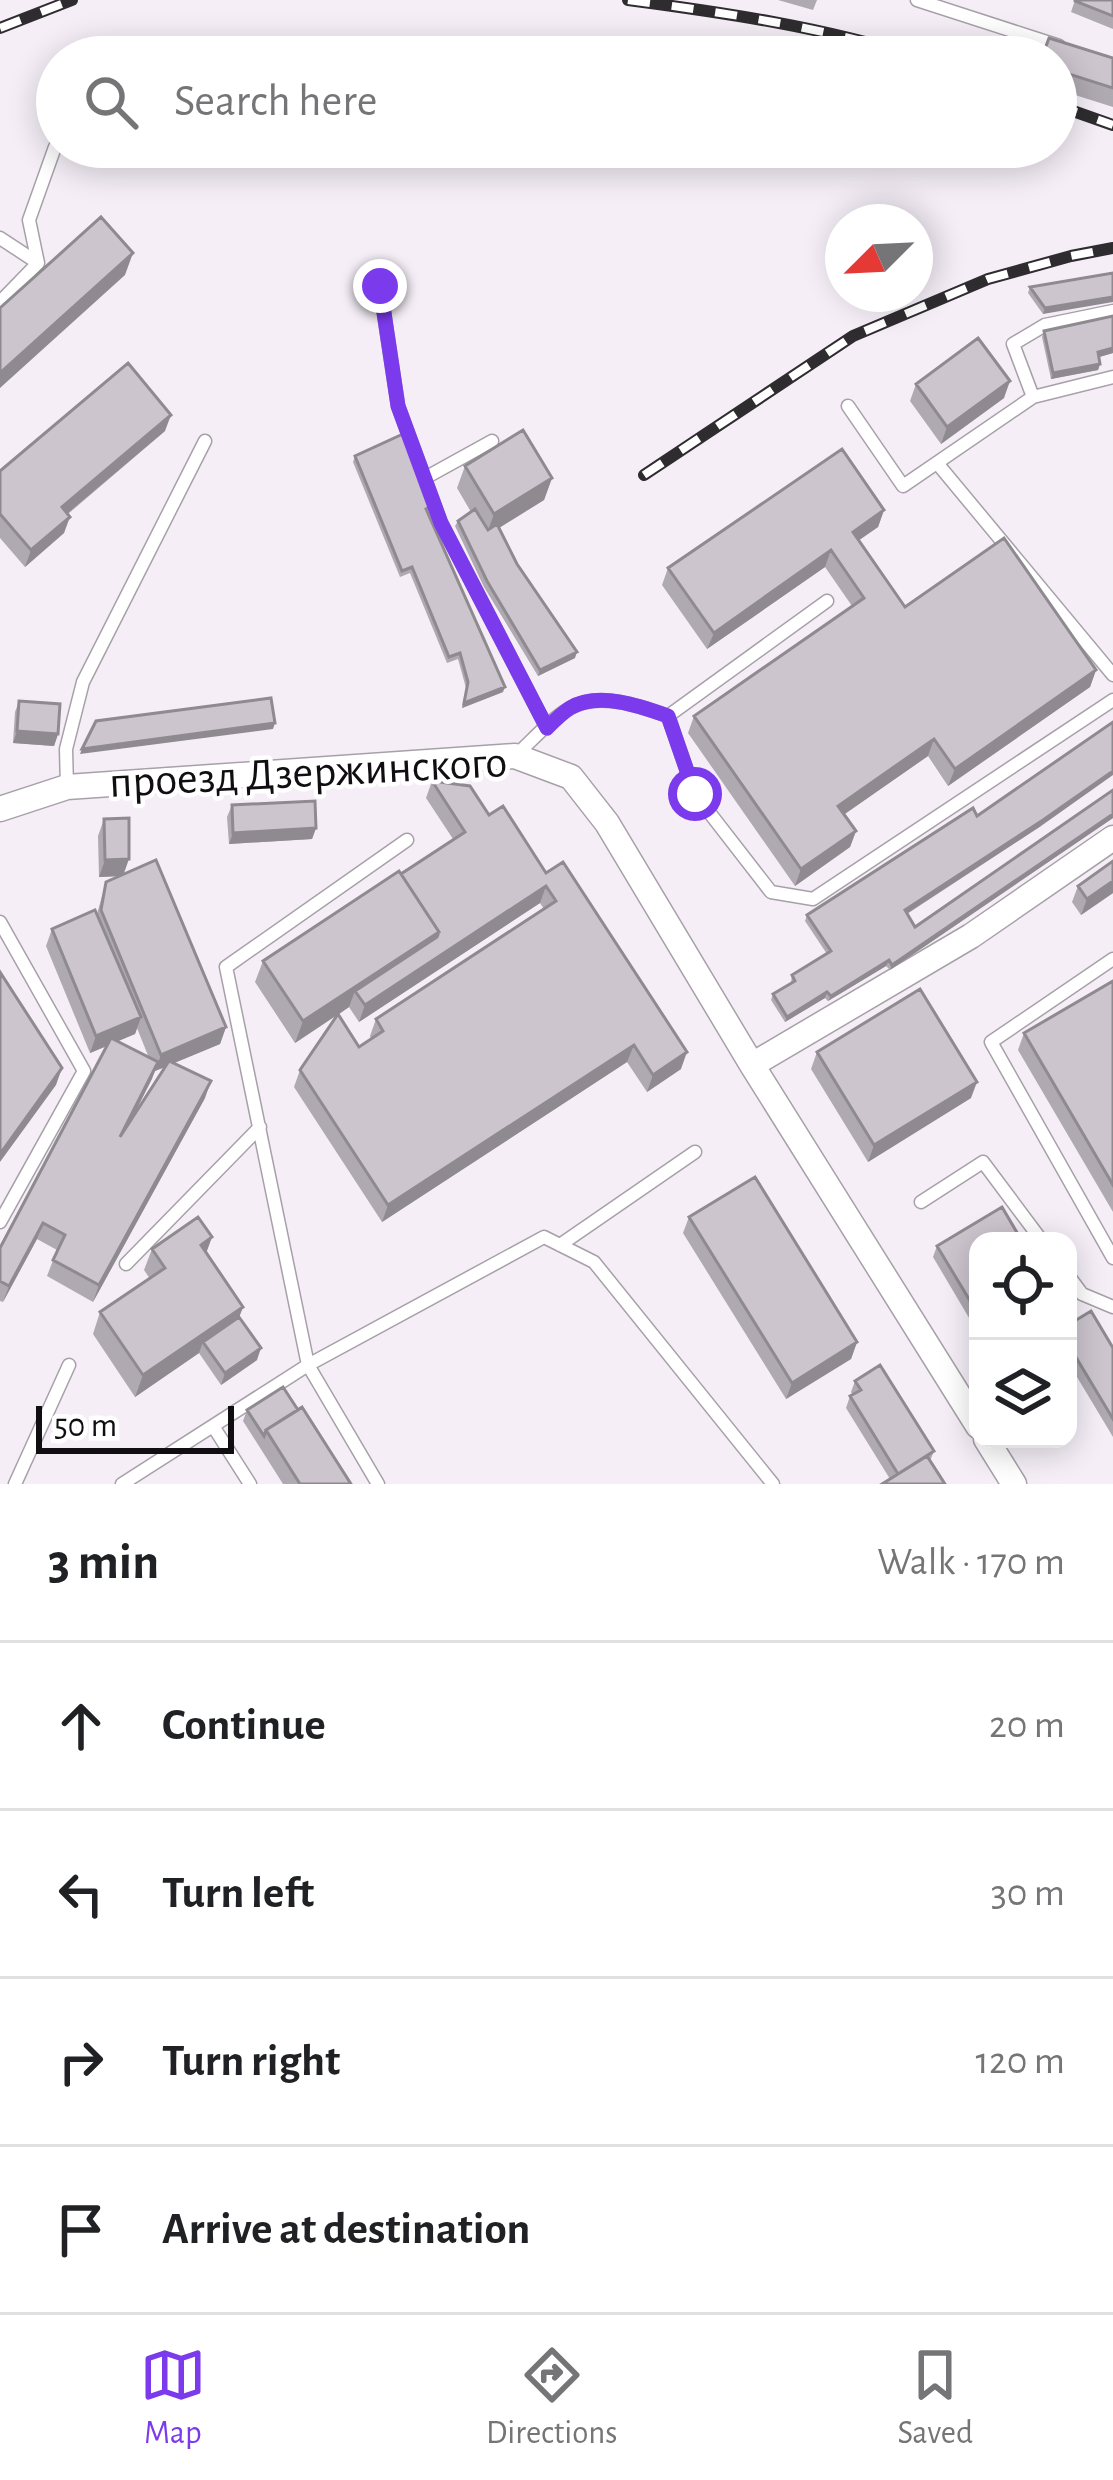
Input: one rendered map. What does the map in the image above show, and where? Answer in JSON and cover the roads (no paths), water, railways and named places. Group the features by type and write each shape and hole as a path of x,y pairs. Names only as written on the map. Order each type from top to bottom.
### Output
{"street":[{"name":"проезд Дзержинского","path":"0,809 68,787 515,756 571,777 607,823 969,1412"},
{"path":"752,1065 971,936 1113,838"},
{"path":"992,1448 1014,1484"}],"lane":[{"path":"917,0 1027,36"},
{"path":"38,263 28,220 47,168"},
{"path":"0,238 38,263"},
{"path":"0,302 38,263"},
{"path":"380,286 398,406 441,523 547,728"},
{"path":"1033,397 1012,344 1045,325 1113,310"},
{"path":"848,406 903,487 1033,397 1113,377"},
{"path":"425,478 492,441"},
{"path":"68,787 66,749 83,682 206,442"},
{"path":"937,463 1113,675"},
{"path":"668,716 827,601"},
{"path":"668,716 695,794 771,892 813,899 1113,700"},
{"path":"515,756 569,709 596,701 635,704 668,716"},
{"path":"379,1484 308,1365 226,967 407,840"},
{"path":"0,922 84,1071 0,1222"},
{"path":"1113,959 992,1042 1113,1258"},
{"path":"126,1264 260,1127"},
{"path":"560,1245 695,1152"},
{"path":"921,1202 983,1162 1035,1232"},
{"path":"122,1484 308,1365 544,1237 594,1262 766,1483"},
{"path":"1077,1287 1082,1294 1113,1306"},
{"path":"15,1484 69,1365"},
{"path":"213,1426 250,1484"}],"railway":[{"path":"0,28 72,0"},
{"path":"628,0 841,36"},
{"path":"1077,112 1113,125"},
{"path":"644,475 853,336 988,279 1113,248"}]}
